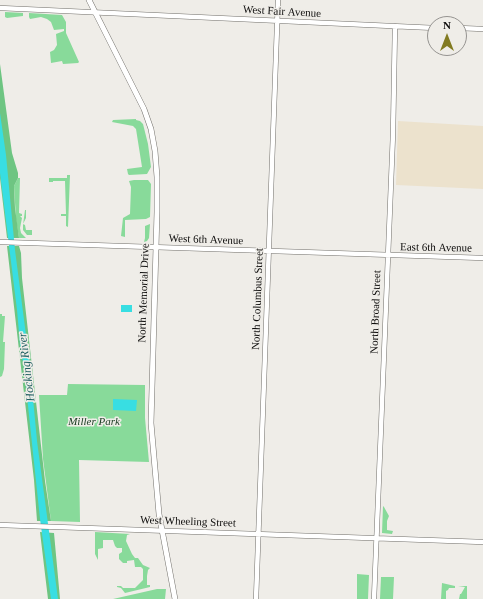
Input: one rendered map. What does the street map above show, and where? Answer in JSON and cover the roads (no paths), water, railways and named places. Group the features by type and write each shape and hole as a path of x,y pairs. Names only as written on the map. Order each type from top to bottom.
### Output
{"main road":[{"name":"North Memorial Drive","path":"88,0 138,97 150,129 157,161 151,423 157,495 175,599"}],"street":[{"name":"North Columbus Street","path":"256,599 278,0"},
{"name":"West Fair Avenue","path":"0,8 427,28"},
{"name":"North Broad Street","path":"374,599 388,256 395,26"},
{"path":"467,28 483,29"},
{"name":"West 6th Avenue","path":"3,242 388,256"},
{"name":"East 6th Avenue","path":"388,256 483,258"},
{"name":"West Wheeling Street","path":"0,525 483,542"}],"water":[{"name":"Hocking River","path":"0,113 6,155 15,250 30,366 37,441 58,599 51,599 40,519 24,368 0,173"},
{"path":"121,305 132,305 132,312 121,312"},
{"path":"113,399 137,400 136,411 113,410"}],"park label":[{"name":"Miller Park","path":"94,422"}]}
